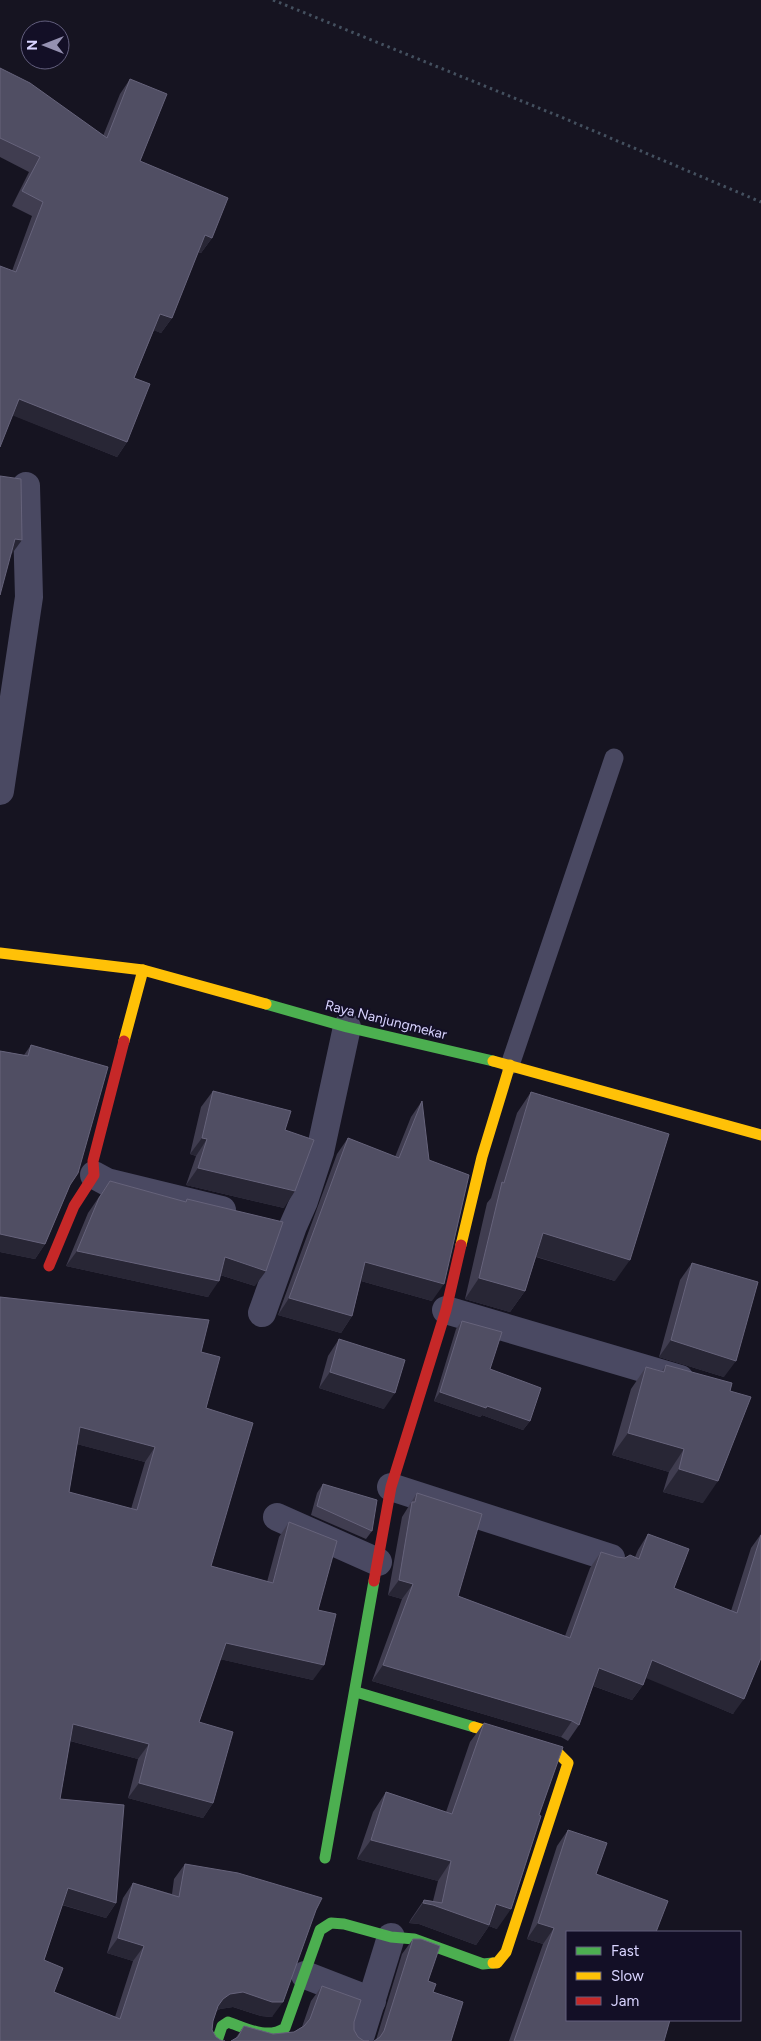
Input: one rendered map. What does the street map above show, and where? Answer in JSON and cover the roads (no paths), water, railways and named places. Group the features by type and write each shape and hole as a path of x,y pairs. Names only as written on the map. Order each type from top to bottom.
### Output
{"street":[{"path":"0,791 29,597 26,486"},
{"name":"Raya Nanjungmekar","path":"0,953 143,970 347,1027 510,1065 761,1135"},
{"path":"49,1266 74,1206 94,1175 93,1161 143,970"},
{"path":"262,1313 293,1226 304,1201 320,1152 347,1027"},
{"path":"325,1858 392,1487 446,1310 482,1157 510,1065"},
{"path":"94,1175 107,1182 293,1226"},
{"path":"446,1310 707,1387"},
{"path":"392,1487 611,1558"},
{"path":"277,1517 378,1562"},
{"path":"217,2041 222,2026 228,2022 270,2035 280,2033 285,2028 320,1930 331,1924 344,1924 392,1937 414,1939 483,1964 496,1963 506,1952 568,1763 557,1752 356,1692"},
{"path":"359,2041 392,1937"},
{"path":"305,1975 372,2001"}],"lane":[{"path":"510,1065 614,758"}]}
